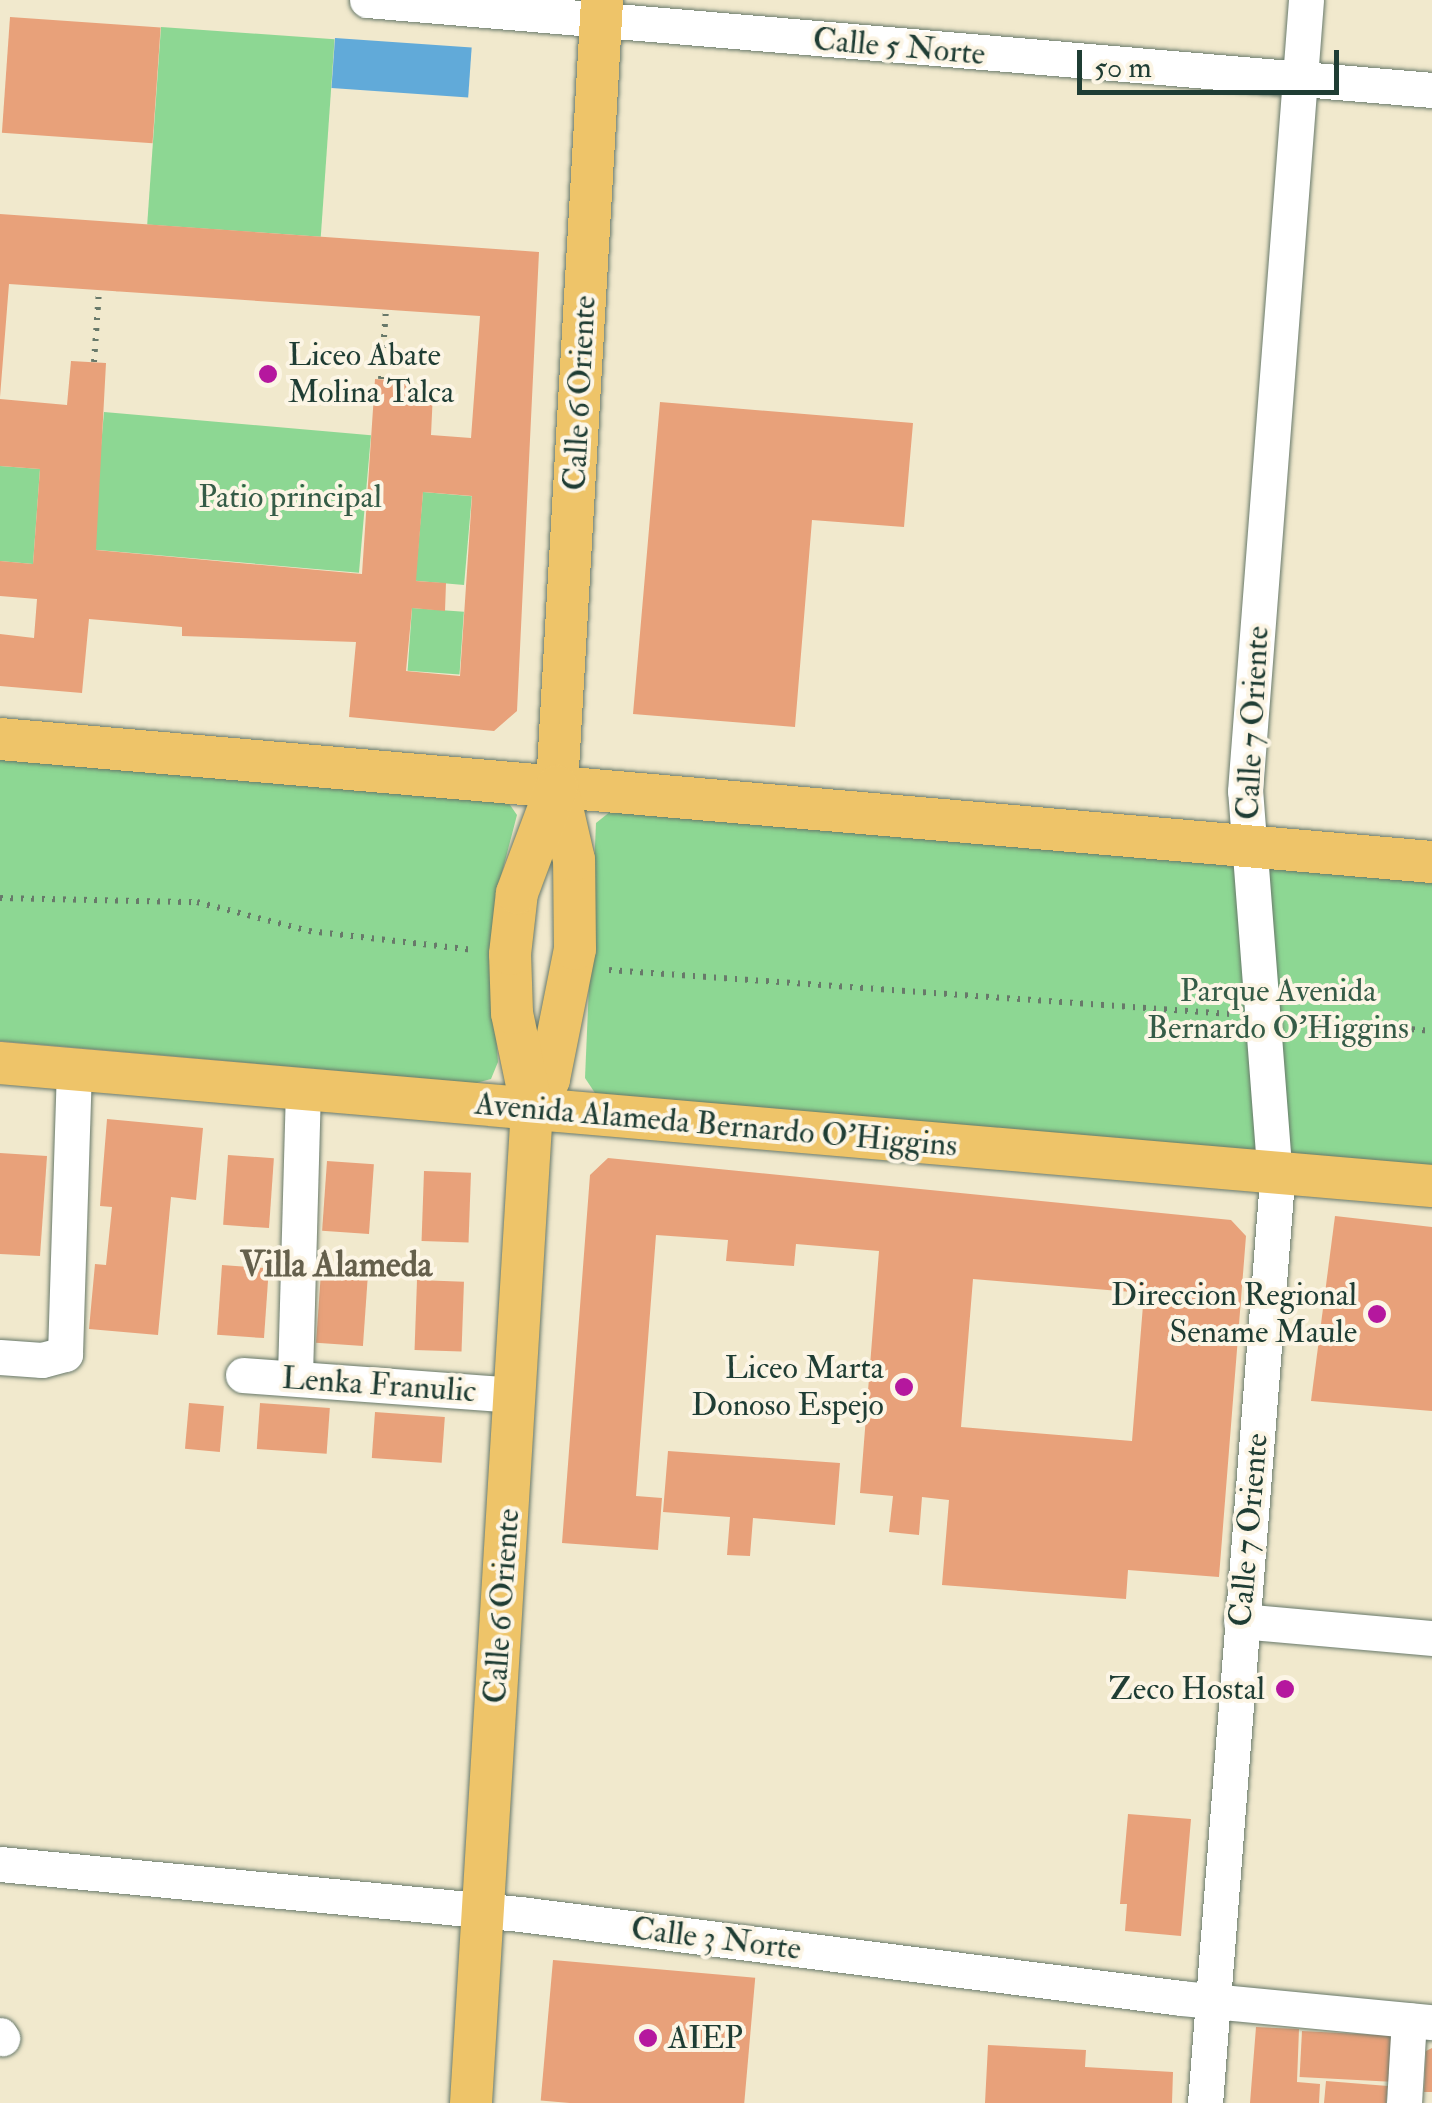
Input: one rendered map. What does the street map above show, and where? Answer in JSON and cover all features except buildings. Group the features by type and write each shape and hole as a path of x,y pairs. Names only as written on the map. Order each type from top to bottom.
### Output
{"main road":[{"name":"Calle 6 Oriente","path":"532,1109 549,1079 572,967 574,860 557,786 602,11"},
{"path":"0,740 1432,862"},
{"name":"Calle 6 Oriente","path":"472,2103 532,1109 512,1013 510,954 518,894 557,786"},
{"name":"Avenida Alameda Bernardo O'Higgins","path":"0,1063 1432,1186"}],"street":[{"name":"Calle 5 Norte","path":"367,0 602,11 1432,90"},
{"name":"Calle 7 Oriente","path":"1205,2103 1216,2002 1276,1172 1245,791 1306,0"},
{"path":"0,1357 42,1360 65,1354 74,1070"},
{"path":"295,1374 290,1370 302,1090"},
{"name":"Lenka Franulic","path":"243,1375 295,1374 514,1395"},
{"path":"1241,1621 1432,1638"},
{"name":"Calle 3 Norte","path":"0,1864 483,1911 1216,2002 1420,2021"},
{"path":"1404,2103 1420,2021"}],"path":[{"path":"94,362 99,291"},
{"path":"380,380 386,309"},
{"path":"0,898 197,902 309,931 510,954"},
{"path":"572,967 1432,1031"}],"green space":[{"path":"161,27 335,39 321,237 147,225"},
{"name":"Patio principal","path":"104,412 371,435 359,573 92,549"},
{"path":"0,466 40,469 33,564 0,561"},
{"path":"423,492 472,496 464,585 415,581"},
{"path":"412,608 464,612 459,674 408,671"},
{"path":"0,757 508,802 517,815 499,884 492,980 498,1062 491,1079 476,1083 0,1041"},
{"name":"Parque Avenida Bernardo O'Higgins","path":"611,811 1432,881 1432,1167 595,1093 585,1078 596,823"}],"water":[{"path":"335,38 472,48 468,97 332,88"}],"place":[{"name":"Liceo Abate Molina Talca","path":"268,374"},
{"name":"Direccion Regional Sename Maule","path":"1377,1314"},
{"name":"Liceo Marta Donoso Espejo","path":"904,1387"},
{"name":"Zeco Hostal","path":"1285,1689"},
{"name":"AIEP","path":"648,2038"}],"district":[{"name":"Villa Alameda","path":"336,1265"}]}
